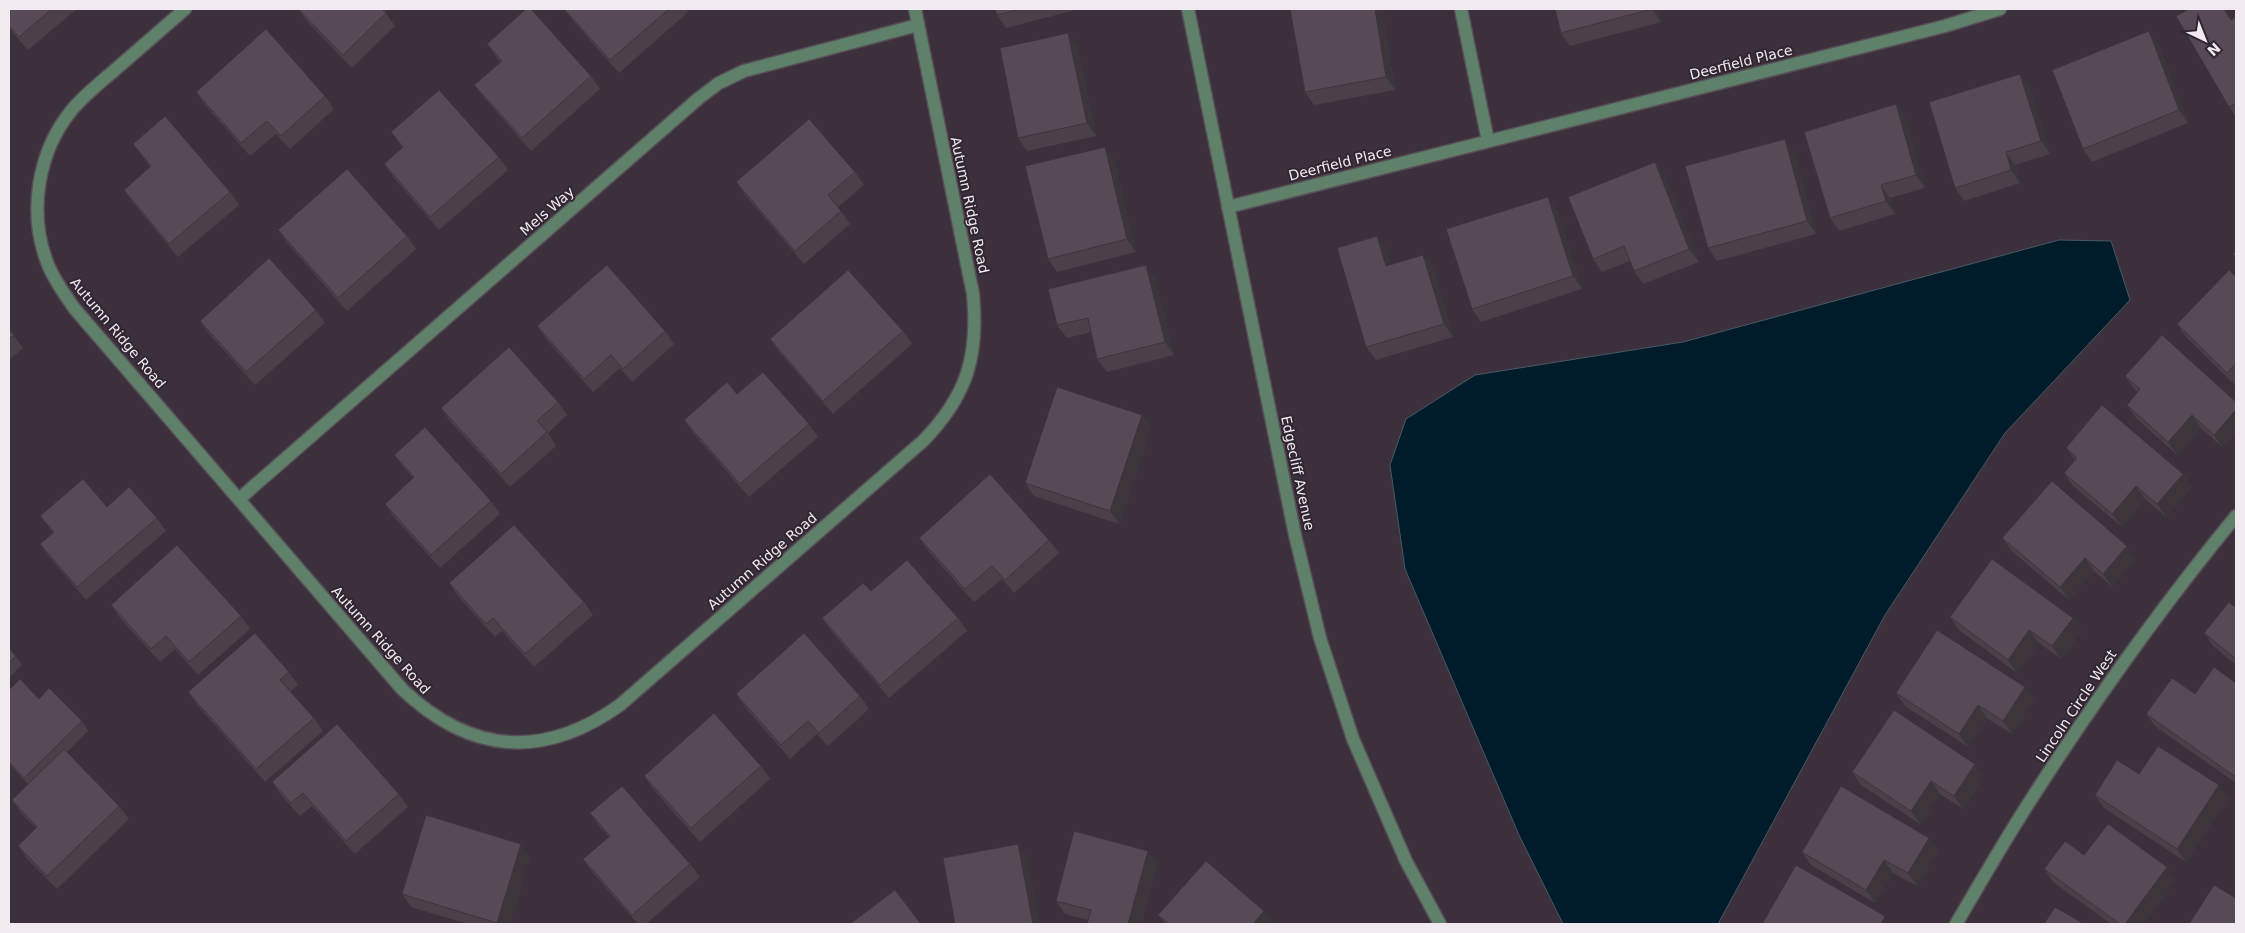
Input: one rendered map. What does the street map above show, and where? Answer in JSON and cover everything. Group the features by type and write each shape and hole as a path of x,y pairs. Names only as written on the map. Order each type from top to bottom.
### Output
{"street":[{"name":"Autumn Ridge Road","path":"185,9 90,91 72,110 56,133 46,157 39,183 38,210 40,236 51,270 74,308 402,689 421,708 443,723 468,734 493,741 520,743 547,740 573,733 597,721 620,705 923,441 942,422 957,399 968,375 974,349 976,322 973,294 915,9"},
{"name":"Edgecliff Avenue","path":"1188,9 1295,535 1320,638 1353,739 1406,861 1440,924"},
{"path":"1461,9 1488,141"},
{"name":"Deerfield Place","path":"1228,207 1945,26 2000,9"},
{"name":"Mels Way","path":"239,499 699,98 719,83 744,71 918,25"},
{"name":"Lincoln Circle West","path":"1956,924 2031,798 2122,665 2194,568 2236,516"}],"water":[{"path":"2059,240 2111,241 2130,300 2005,433 1885,615 1718,924 1563,924 1519,835 1405,569 1390,465 1406,419 1475,375 1683,342"}],"building":[{"path":"9,9 52,9 19,37 9,26"},
{"path":"298,9 382,9 386,13 343,55"},
{"path":"526,9 531,9 591,76 522,138 474,85 502,61 487,44"},
{"path":"564,9 669,9 610,60"},
{"path":"995,9 1020,9 997,15"},
{"path":"1290,9 1375,9 1386,77 1305,92"},
{"path":"1555,9 1652,9 1561,33"},
{"path":"2189,9 2224,9 2231,20 2236,17 2236,103 2229,107 2176,16"},
{"path":"266,29 325,96 281,136 267,121 241,143 196,92"},
{"path":"2149,31 2179,110 2083,149 2052,70"},
{"path":"1068,33 1087,123 1018,138 1000,48"},
{"path":"2020,74 2041,141 2006,152 2011,170 1955,188 1929,102"},
{"path":"439,90 499,157 430,217 384,164 403,147 391,132"},
{"path":"1896,104 1916,175 1881,185 1886,201 1830,218 1804,132"},
{"path":"165,116 230,192 169,244 124,190 151,166 133,144"},
{"path":"809,119 855,172 828,195 841,211 795,251 736,182"},
{"path":"1785,139 1807,221 1708,248 1685,166"},
{"path":"1105,147 1127,239 1048,259 1025,166"},
{"path":"1655,162 1689,249 1634,271 1624,246 1593,259 1568,197"},
{"path":"347,169 407,236 338,298 278,230"},
{"path":"1548,197 1573,276 1472,309 1446,229"},
{"path":"1377,236 1386,266 1423,255 1444,324 1366,347 1337,248"},
{"path":"269,258 316,310 246,372 200,321"},
{"path":"607,265 665,331 623,369 611,355 584,379 537,326"},
{"path":"1146,265 1165,342 1097,359 1088,318 1057,325 1048,289"},
{"path":"848,270 903,331 823,401 770,339"},
{"path":"2229,270 2236,277 2236,363 2227,373 2177,324"},
{"path":"9,329 14,335 9,339"},
{"path":"2162,335 2236,402 2236,410 2214,435 2192,415 2168,442 2127,405 2140,389 2125,376"},
{"path":"509,347 558,402 537,421 547,432 501,474 441,408"},
{"path":"763,372 809,424 740,484 684,420 727,382 737,394"},
{"path":"1057,387 1142,415 1110,511 1025,483"},
{"path":"2102,405 2183,474 2157,504 2136,486 2112,514 2064,473 2077,458 2066,448"},
{"path":"425,427 491,501 431,555 385,504 414,477 394,455"},
{"path":"990,474 1049,540 1005,580 992,566 965,589 919,538"},
{"path":"83,479 107,507 129,487 157,518 77,587 40,544 54,532 40,516"},
{"path":"2052,481 2127,546 2103,574 2085,558 2060,587 2002,538"},
{"path":"514,525 584,602 525,654 493,618 486,624 449,583"},
{"path":"177,545 241,616 189,662 166,636 151,649 111,605"},
{"path":"1992,559 2073,618 2052,646 2029,630 2008,660 1950,617"},
{"path":"907,560 958,618 880,685 822,618 863,583 871,591"},
{"path":"2229,602 2236,608 2236,659 2204,633"},
{"path":"1937,630 2025,687 2003,721 1978,705 1959,734 1896,693"},
{"path":"255,633 289,672 280,680 314,718 256,769 188,692"},
{"path":"804,633 860,696 819,733 808,721 781,745 736,694"},
{"path":"9,648 16,656 9,663"},
{"path":"2214,667 2236,683 2236,777 2146,714 2172,678 2195,694"},
{"path":"20,679 39,699 49,688 82,721 24,778 9,762 9,690"},
{"path":"1894,710 1975,764 1954,796 1931,781 1911,811 1852,772"},
{"path":"714,713 761,766 691,828 644,776"},
{"path":"337,724 399,794 346,841 303,793 291,803 272,782"},
{"path":"2158,746 2219,785 2177,849 2095,795 2117,760 2139,774"},
{"path":"64,749 119,806 47,876 18,846 37,827 12,800"},
{"path":"622,786 690,864 632,915 583,859 610,836 590,813"},
{"path":"1841,786 1929,838 1908,873 1884,860 1866,890 1802,852"},
{"path":"426,815 521,844 497,923 402,894"},
{"path":"2108,824 2167,867 2125,924 2120,924 2044,869 2065,841 2084,855"},
{"path":"1074,831 1148,851 1128,924 1087,924 1091,910 1056,901"},
{"path":"1018,844 1033,924 955,924 943,858"},
{"path":"1206,861 1264,911 1253,924 1169,924 1158,915"},
{"path":"1796,865 1885,916 1881,924 1762,924"},
{"path":"2214,885 2236,898 2236,924 2189,924"},
{"path":"895,890 921,924 850,924"},
{"path":"2055,907 2084,924 2044,924"}]}
